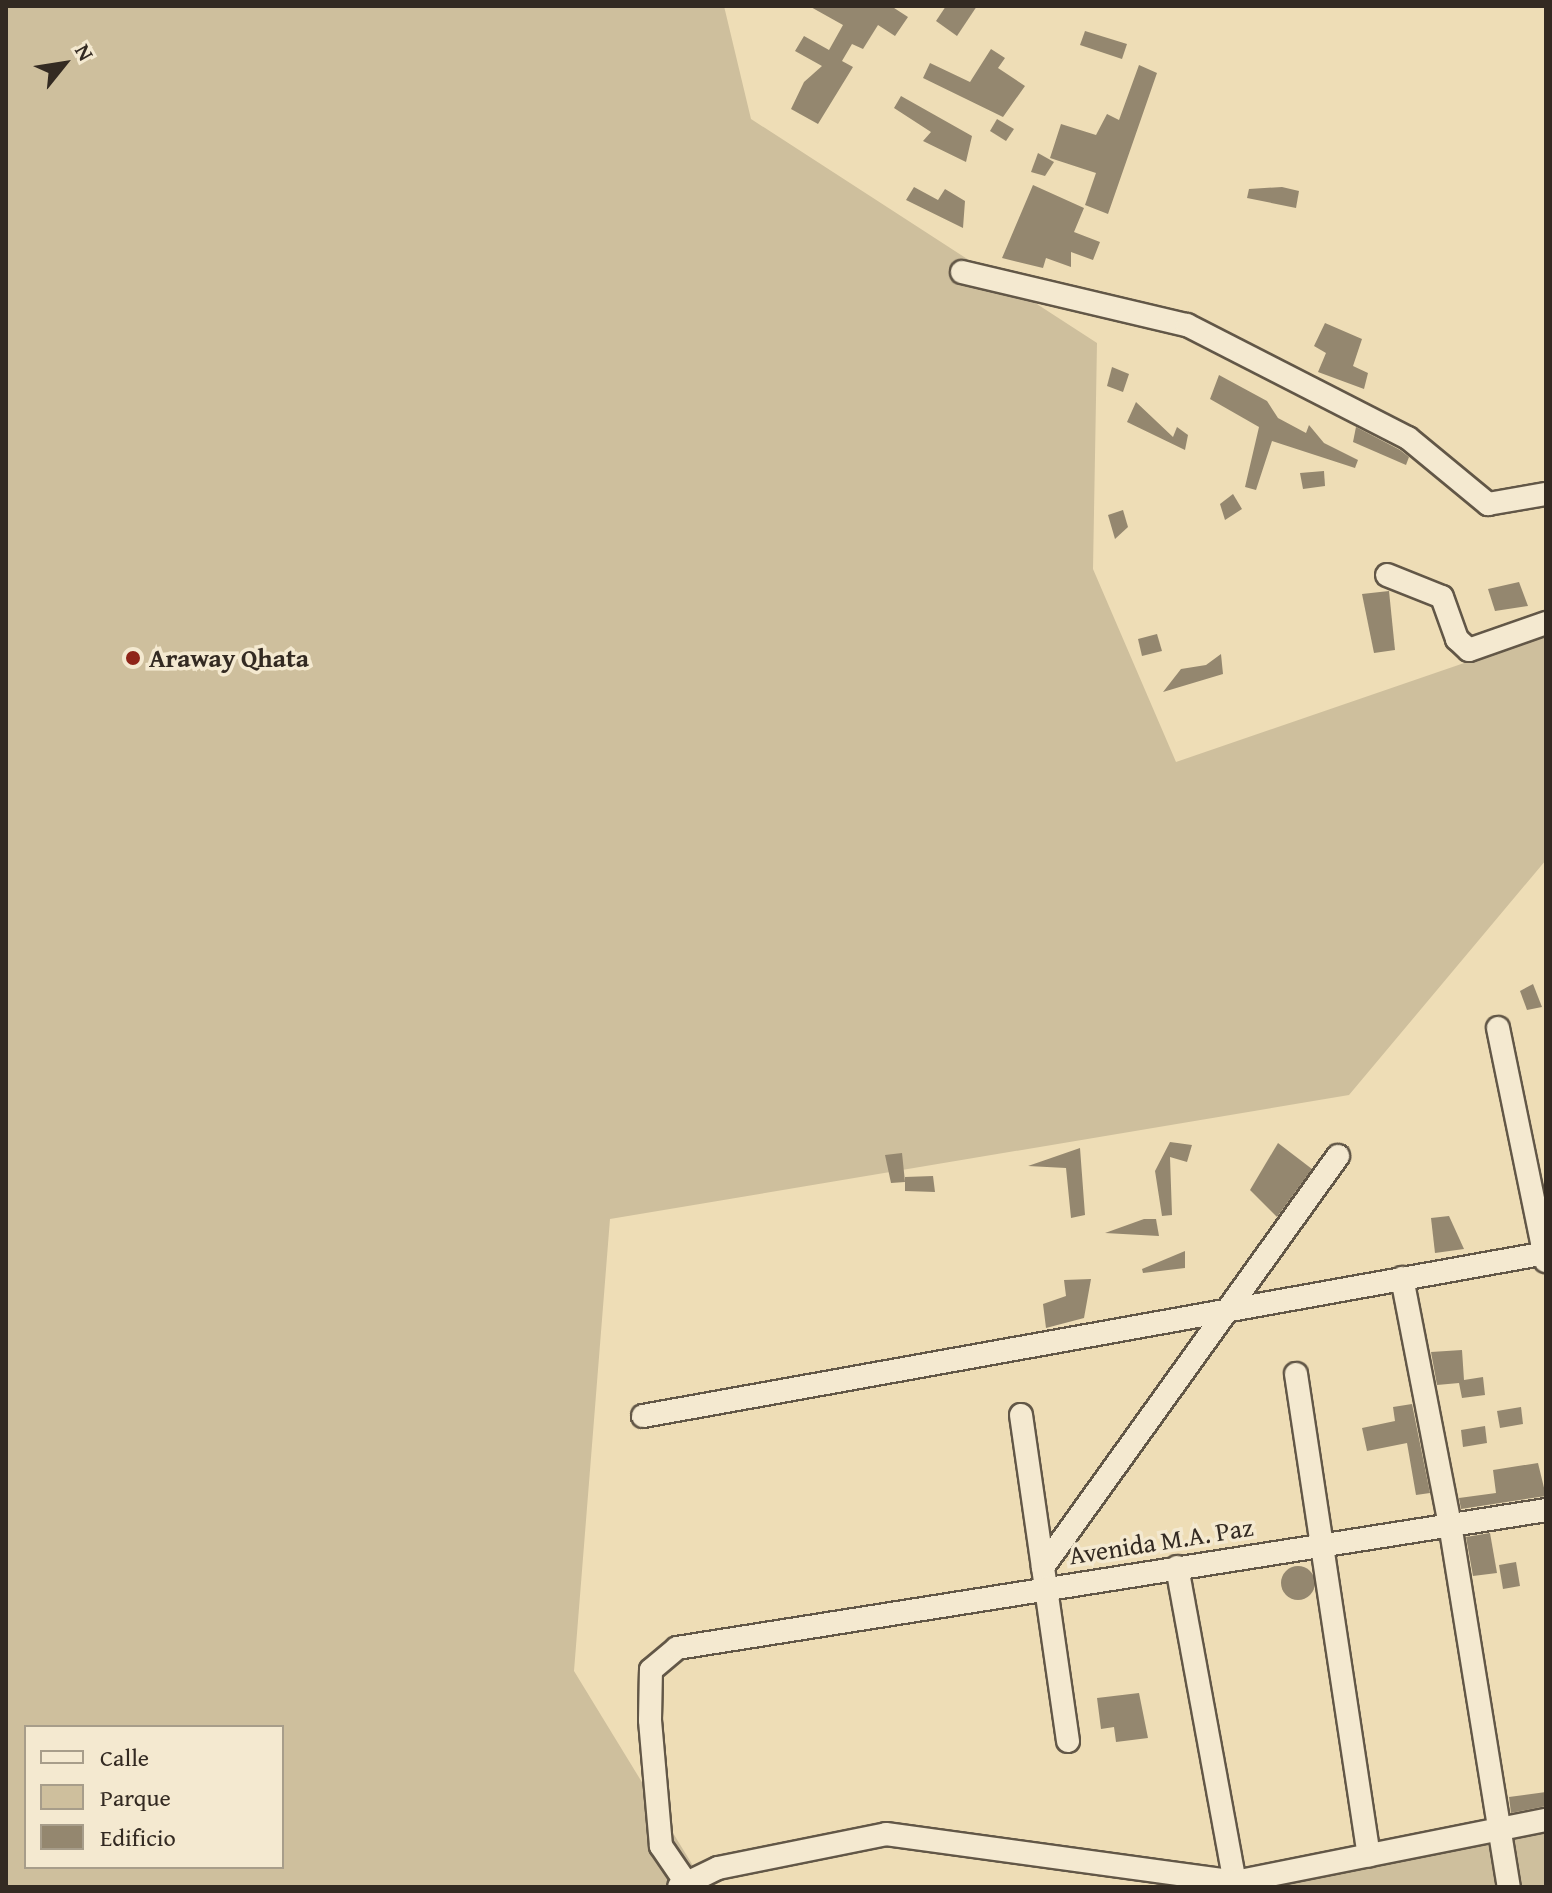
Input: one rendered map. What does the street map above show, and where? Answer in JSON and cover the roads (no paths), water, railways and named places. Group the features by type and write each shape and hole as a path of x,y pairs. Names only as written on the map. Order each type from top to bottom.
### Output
{"street":[{"path":"962,272 1187,325 1408,438 1488,504 1546,494"},
{"path":"1387,575 1442,597 1457,639 1469,650 1546,623"},
{"path":"643,1416 1402,1278 1546,1256 1498,1028"},
{"path":"1042,1578 1338,1156"},
{"path":"1402,1278 1450,1524 1509,1887"},
{"path":"1296,1374 1369,1856"},
{"path":"1021,1415 1042,1578 1068,1741"},
{"name":"Avenida M.A. Paz","path":"683,1885 661,1846 651,1670 677,1648 785,1634 1042,1578 1177,1567 1546,1510"},
{"path":"1177,1567 1236,1885"},
{"path":"683,1885 886,1834 1236,1885 1546,1820"}],"place":[{"name":"Araway Qhata","path":"133,658"}]}
